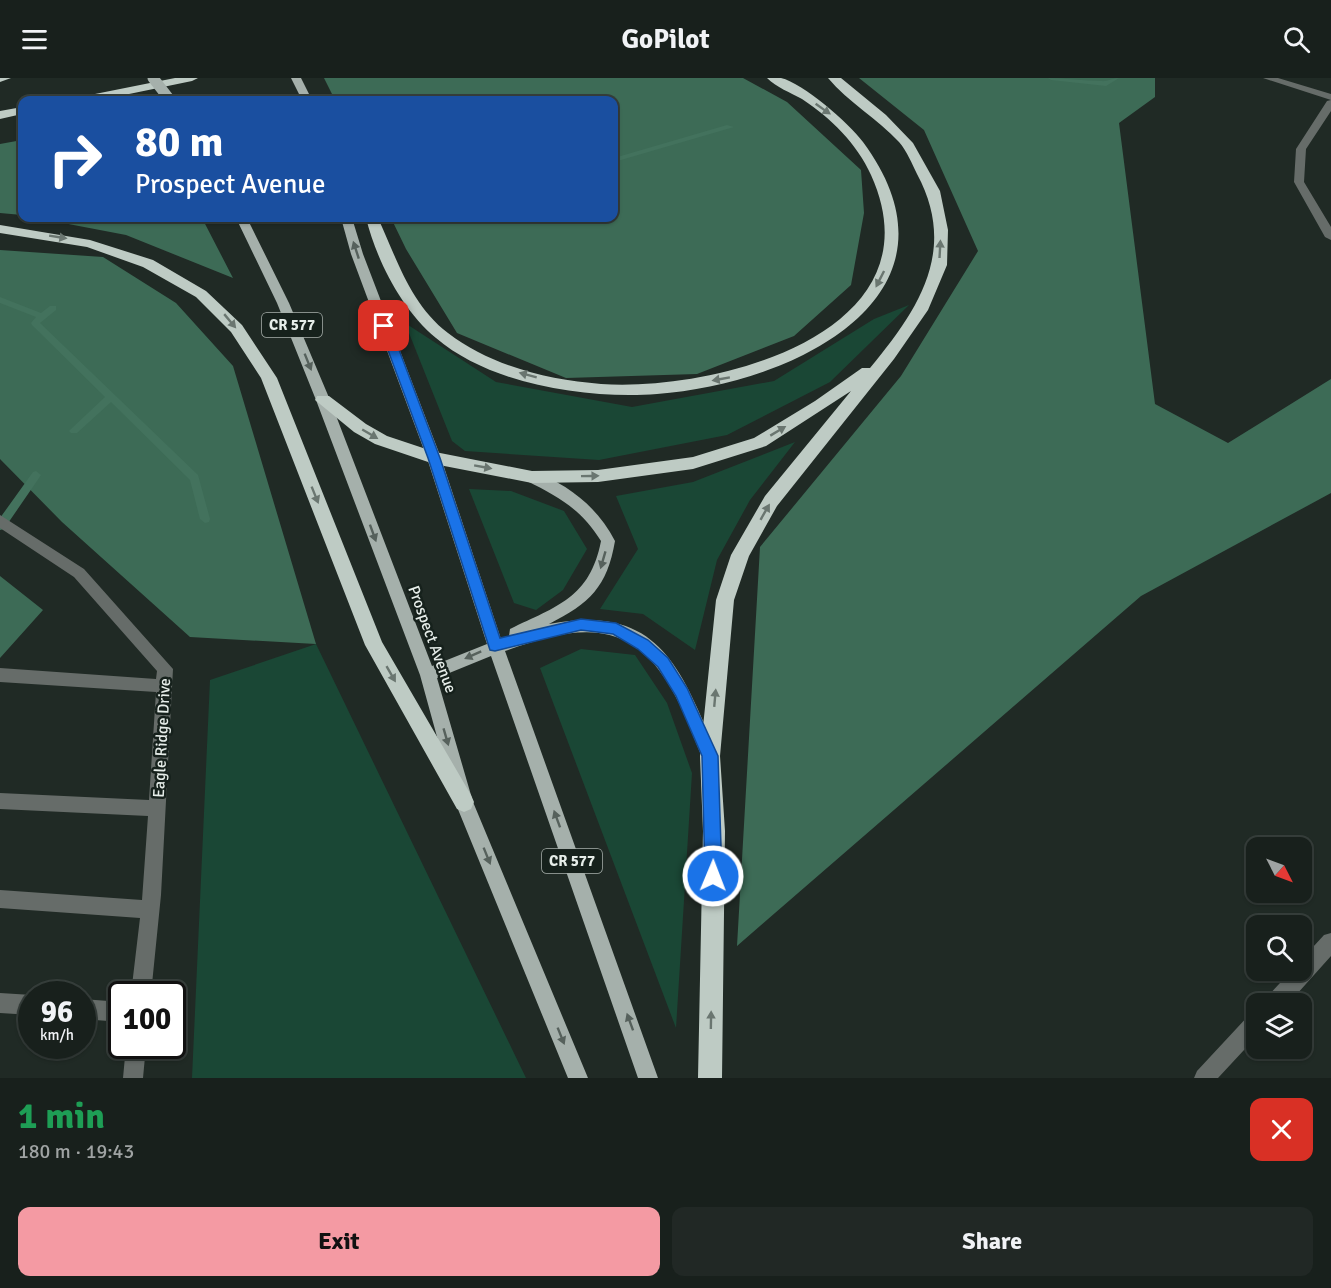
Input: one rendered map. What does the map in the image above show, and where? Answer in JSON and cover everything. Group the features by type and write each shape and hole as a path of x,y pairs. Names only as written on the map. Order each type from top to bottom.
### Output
{"highway":[{"path":"0,79 5,78"},
{"path":"104,96 192,78"},
{"path":"374,222 401,288 423,318 452,343 490,363 527,375 579,387 627,390 727,379 771,365 806,349 834,331 863,307 883,277 891,245 889,209 880,175 864,152 830,113 773,78"},
{"path":"710,1078 714,831 710,756 725,600 740,555 771,501 889,356 921,310 940,265 941,230 933,191 908,143 834,78"},
{"path":"0,115 18,112"},
{"path":"0,229 77,240 122,253 165,272 200,293 225,314 268,378 374,645 465,802"},
{"path":"323,400 360,428 381,440 434,458 532,477 598,476 693,463 760,442 821,405 889,356"}],"main road":[{"path":"153,78 167,96"},
{"path":"298,81 305,96"},
{"name":"Prospect Avenue","path":"244,222 283,303 323,400 428,675 465,802 578,1078"},
{"name":"CR 577","path":"347,222 357,254 434,458 495,645 648,1078"},
{"path":"428,675 495,645 565,609 591,588 604,563 608,541 594,518 564,494 532,477"},
{"path":"495,645 581,625 616,628 643,644 663,662 682,693 710,756"}],"street":[{"path":"1268,78 1331,97"},
{"path":"1331,103 1301,150 1299,182 1331,237"},
{"name":"Eagle Ridge Drive","path":"0,521 79,573 165,669 150,910 142,981"},
{"path":"0,675 164,686"},
{"path":"0,801 157,808"},
{"path":"0,899 150,910"},
{"path":"1284,993 1331,942"},
{"path":"0,1003 18,1004"},
{"path":"1204,1078 1246,1033"},
{"path":"133,1078 135,1059"}],"green space":[{"path":"324,78 743,78 787,102 861,170 864,213 851,285 794,336 697,374 566,378 457,333 406,249 393,222 618,222 618,96 333,96"},
{"path":"859,78 1155,78 1155,97 1119,123 1155,404 1228,443 1331,379 1331,493 1141,596 737,946 760,547 901,376 978,251 924,130"},
{"path":"18,141 18,215 0,213 0,144"},
{"path":"58,222 204,222 233,278 126,235"},
{"path":"0,250 103,257 176,303 233,366 316,644 190,637 62,522 0,459"},
{"path":"909,305 830,382 727,435 599,460 465,451 452,441 405,323 496,382 632,407 774,381 874,319"},
{"path":"795,442 750,500 717,560 695,650 643,614 600,609 638,549 616,496 693,482"},
{"path":"469,489 511,491 564,511 587,549 563,590 536,610 514,603"},
{"path":"0,576 43,610 0,658"},
{"path":"316,644 526,1078 192,1078 210,680"},
{"path":"581,649 635,655 667,703 692,773 676,1028 540,668"}],"waterway":[{"path":"1051,78 1106,84 1116,78"},
{"path":"618,159 730,127"},
{"path":"0,300 42,317"},
{"path":"42,317 53,308"},
{"path":"42,317 35,323 111,397"},
{"path":"74,431 111,397"},
{"path":"111,397 195,478 205,519"},
{"path":"0,526 36,475"}],"route":[{"path":"384,326 434,458 495,645 581,625 616,628 643,644 663,662 682,693 710,756 714,831 713,876"}]}
